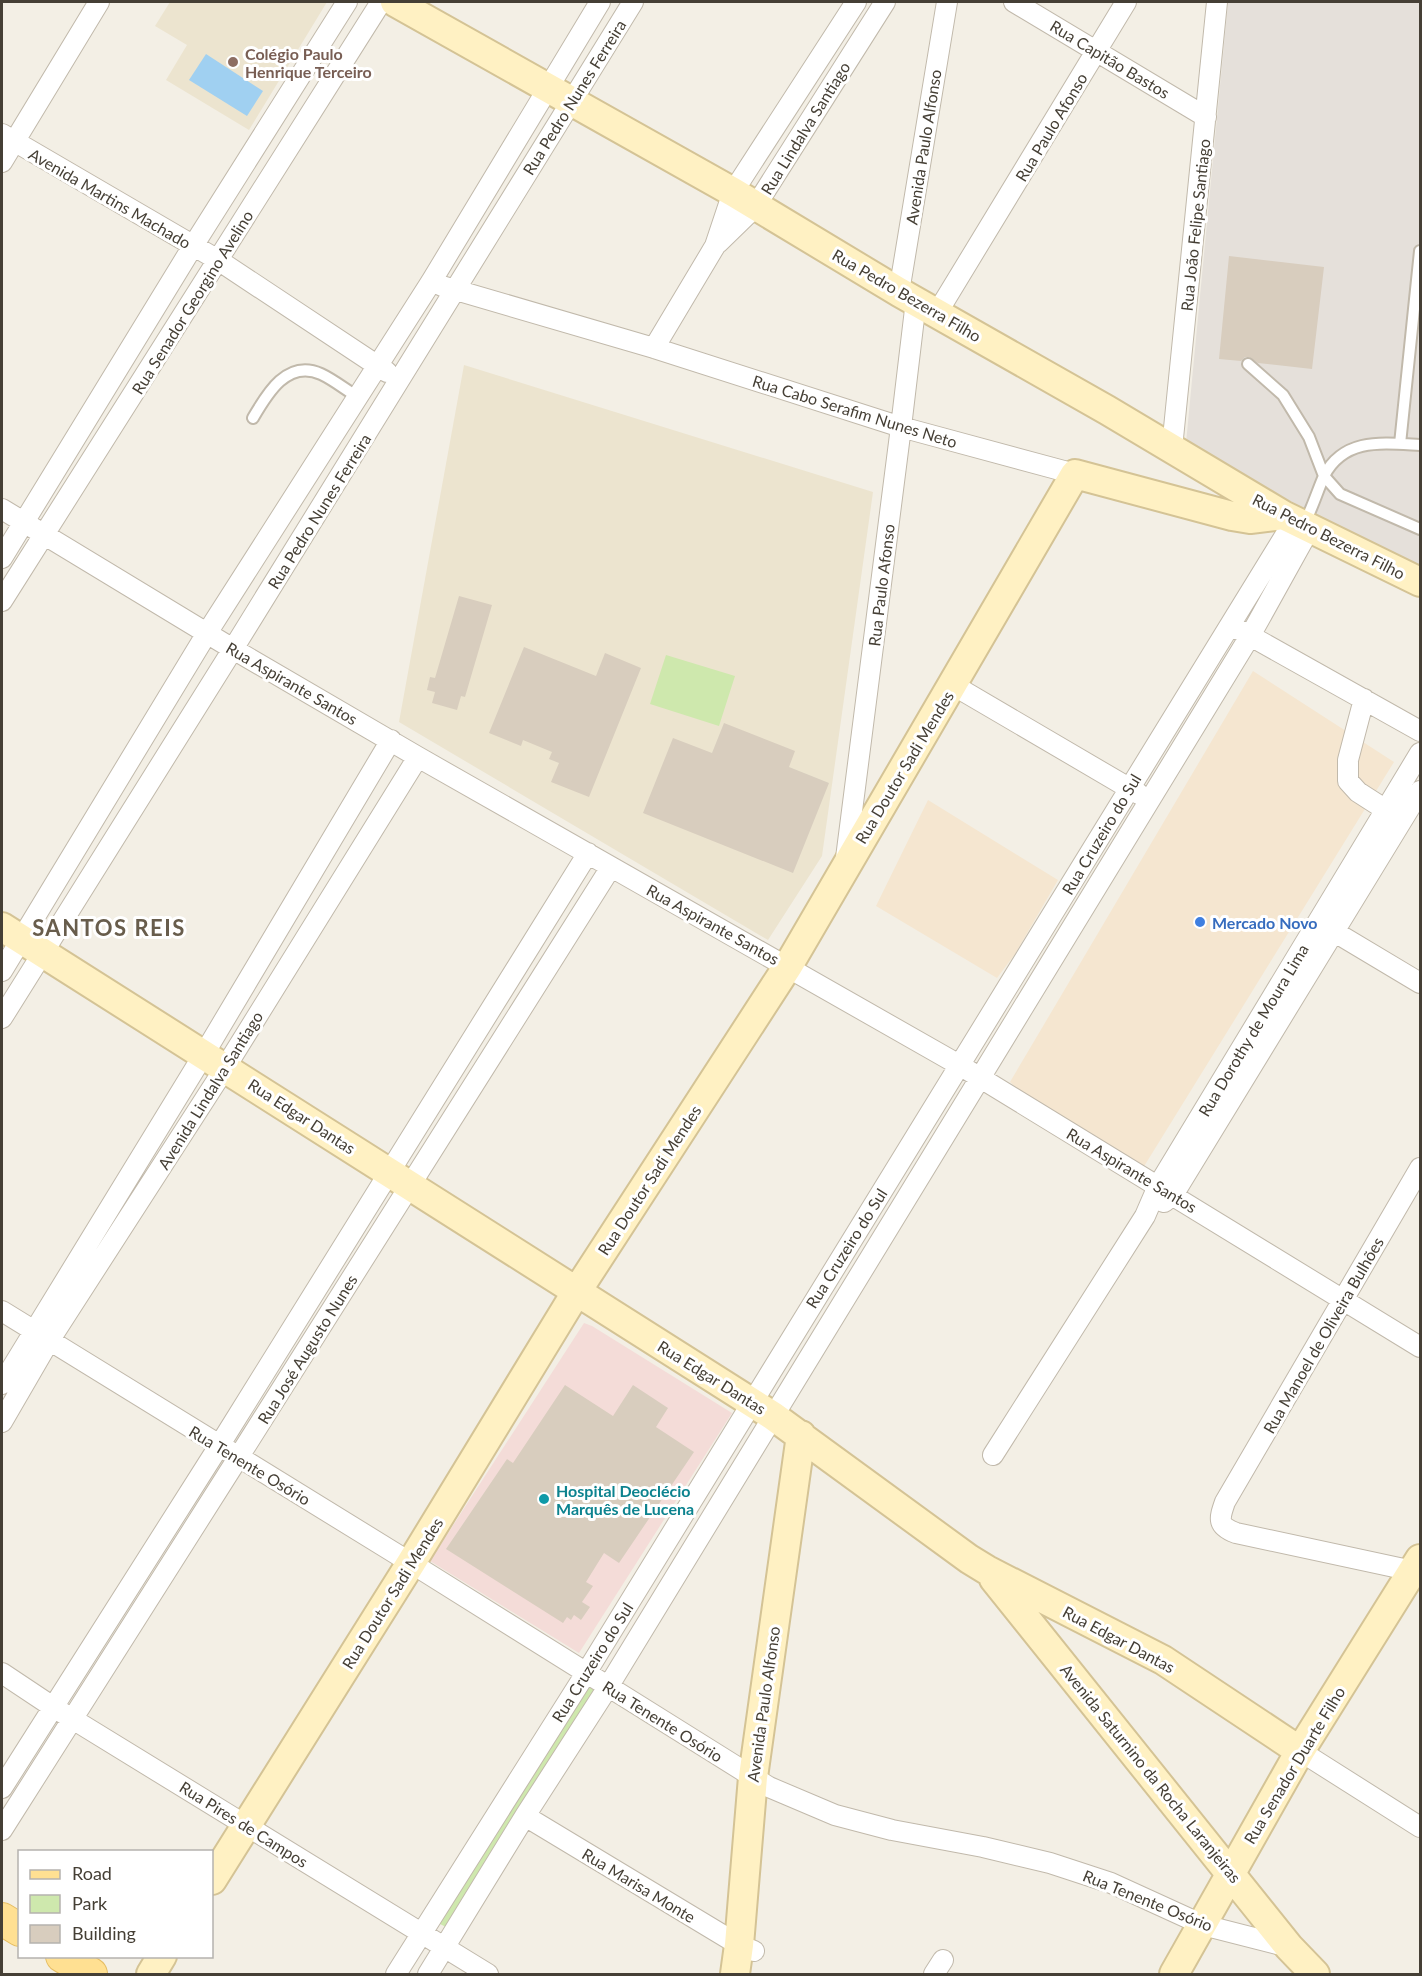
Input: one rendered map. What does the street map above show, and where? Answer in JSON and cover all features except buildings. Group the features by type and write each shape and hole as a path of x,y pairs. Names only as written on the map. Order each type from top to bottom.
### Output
{"main road":[{"path":"2,1919 18,1929"},
{"path":"65,1958 90,1974"}],"street":[{"path":"2,162 8,138 99,2"},
{"name":"Rua Senador Georgino Avelino","path":"2,558 193,246 347,2"},
{"name":"Rua Senador Georgino Avelino","path":"2,601 381,2"},
{"name":"Rua Pedro Bezerra Filho","path":"395,2 744,199 917,302 1298,522 1419,583"},
{"name":"Rua Pedro Nunes Ferreira","path":"2,1018 22,940 233,649 400,379 453,290 559,96 600,2"},
{"name":"Rua Lindalva Santiago","path":"654,348 744,199 856,2"},
{"name":"Rua Lindalva Santiago","path":"744,199 885,2"},
{"name":"Avenida Paulo Alfonso","path":"917,302 948,2"},
{"name":"Rua Capitão Bastos","path":"1014,2 1206,117"},
{"name":"Rua Paulo Afonso","path":"844,868 917,302 1097,50 1126,2"},
{"name":"Rua João Felipe Santiago","path":"1172,448 1217,2"},
{"name":"Rua Pedro Nunes Ferreira","path":"2,971 207,633 431,282 559,96 629,3"},
{"name":"Avenida Martins Machado","path":"8,138 218,260 400,379"},
{"name":"Rua Cabo Serafim Nunes Neto","path":"431,282 654,348 901,428 1241,518 1298,522"},
{"name":"Rua Doutor Sadi Mendes","path":"213,1878 411,1563 577,1291 788,966 1075,474"},
{"name":"Rua Aspirante Santos","path":"2,509 233,649 418,757 961,1066 1420,1347"},
{"name":"Rua Cruzeiro do Sul","path":"428,1974 608,1687 762,1409 830,1275 961,1066 1129,788 1298,522"},
{"name":"Rua Cruzeiro do Sul","path":"396,1974 586,1673 762,1409 851,1287 1250,636 1298,522"},
{"path":"1231,625 1420,731"},
{"path":"953,685 1149,801"},
{"path":"1364,699 1348,760 1348,781 1358,792 1386,810"},
{"name":"Avenida Lindalva Santiago","path":"214,1061 391,740"},
{"name":"Rua Dorothy de Moura Lima","path":"1327,927 1386,810 1420,753"},
{"name":"Avenida Lindalva Santiago","path":"2,1384 41,1336 214,1061 418,757"},
{"name":"Rua Dorothy de Moura Lima","path":"993,1455 1145,1216 1166,1191 1327,927 1420,791"},
{"name":"Rua José Augusto Nunes","path":"2,1830 238,1458 588,853"},
{"name":"Rua José Augusto Nunes","path":"2,1788 219,1446 611,867"},
{"path":"1327,927 1420,983"},
{"name":"Rua Edgar Dantas","path":"22,940 762,1409 987,1570 1163,1660 1420,1827"},
{"path":"918,1132 938,1144"},
{"name":"Rua Manoel de Oliveira Bulhões","path":"1418,1569 1225,1529 1221,1522 1221,1514 1225,1502 1420,1168"},
{"path":"830,1275 851,1287"},
{"name":"Rua Tenente Osório","path":"2,1311 761,1782 835,1815 892,1830 994,1849 1050,1863 1101,1879 1203,1925 1289,1947"},
{"name":"Avenida Lindalva Santiago","path":"2,1422 41,1336"},
{"name":"Avenida Paulo Alfonso","path":"735,1974 748,1957 761,1782 807,1440"},
{"name":"Rua Senador Duarte Filho","path":"1174,1974 1300,1751 1418,1569"},
{"name":"Avenida Saturnino da Rocha Laranjeiras","path":"987,1570 1289,1947 1315,1974"},
{"name":"Rua Pires de Campos","path":"2,1673 72,1719 488,1974"},
{"name":"Rua Marisa Monte","path":"525,1816 748,1957"},
{"path":"151,1974 161,1958"}],"lane":[{"path":"1400,444 1420,251"},
{"path":"1248,364 1283,395 1310,437 1324,476 1340,494 1420,529"},
{"path":"253,418 274,386 288,375 298,371 320,374 358,397"},
{"path":"1298,522 1314,506 1324,476 1333,462 1354,447 1379,442 1420,445"}],"shaded area":[{"name":"Colégio Paulo Henrique Terceiro","path":"170,2 327,2 249,130 166,80 187,45 155,26"},
{"path":"1228,2 1420,2 1420,565 1305,514 1296,504 1282,504 1186,443"},
{"path":"464,365 873,492 822,856 768,940 399,722"},
{"name":"Mercado Novo","path":"1253,671 1394,762 1143,1168 1048,1116 1010,1082"},
{"path":"928,800 1058,880 1015,954 997,978 876,906"},
{"name":"Hospital Deoclécio Marquês de Lucena","path":"584,1323 732,1413 579,1653 430,1561"}],"green space":[{"path":"666,655 735,676 719,726 650,704"},
{"path":"587,1686 596,1689 450,1929 438,1923"}],"water":[{"path":"206,54 263,91 247,116 189,80"}],"place":[{"name":"Colégio Paulo Henrique Terceiro","path":"233,62"},
{"name":"Mercado Novo","path":"1200,922"},
{"name":"Hospital Deoclécio Marquês de Lucena","path":"544,1499"}],"district":[{"name":"SANTOS REIS","path":"109,927"}]}
